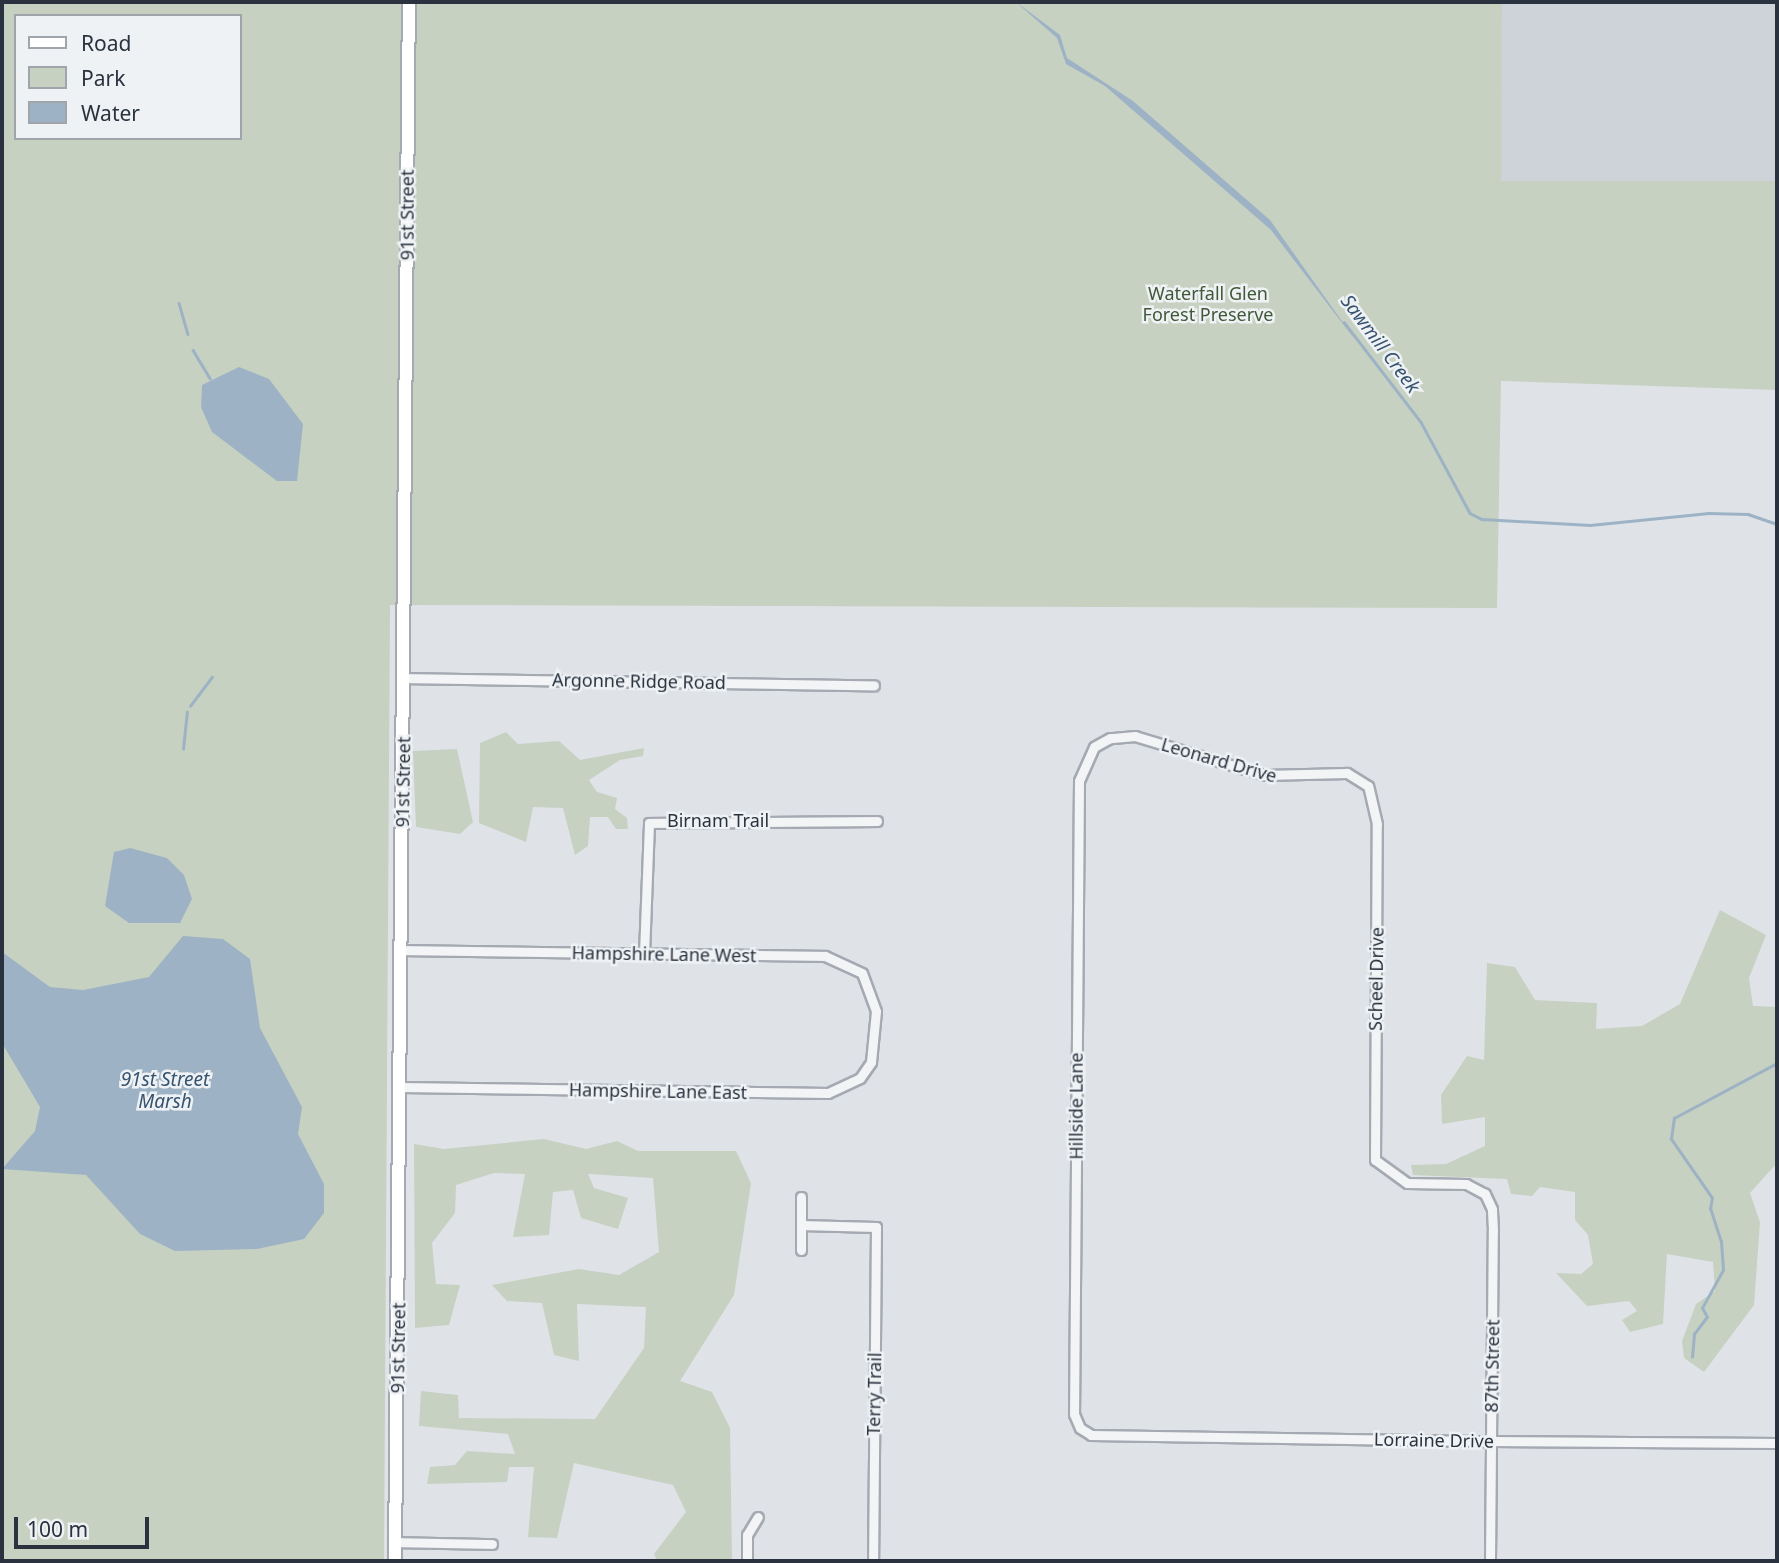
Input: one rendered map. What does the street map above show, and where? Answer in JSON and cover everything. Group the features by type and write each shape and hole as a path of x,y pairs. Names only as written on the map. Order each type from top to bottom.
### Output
{"main road":[{"name":"91st Street","path":"395,1561 409,2"}],"street":[{"name":"Argonne Ridge Road","path":"404,678 874,685"},
{"name":"Leonard Drive","path":"1081,770 1094,747 1127,735 1264,775 1343,772 1368,786"},
{"name":"Hillside Lane","path":"1081,770 1074,1414 1091,1436"},
{"name":"Scheel Drive","path":"1368,786 1377,824 1374,1145 1384,1171 1407,1183 1466,1184"},
{"name":"Birnam Trail","path":"644,954 649,823 877,821"},
{"name":"Hampshire Lane West","path":"402,950 840,960 862,973 871,989 876,1030"},
{"name":"Hampshire Lane East","path":"401,1087 828,1093 860,1078 874,1054 876,1030"},
{"name":"87th Street","path":"1466,1184 1485,1194 1492,1209 1490,1561"},
{"path":"801,1197 801,1250"},
{"name":"Terry Trail","path":"801,1225 876,1227 873,1561"},
{"name":"Lorraine Drive","path":"1091,1436 1777,1443"},
{"path":"747,1561 747,1535 758,1517"},
{"path":"396,1542 492,1544"}],"shaded area":[{"path":"1502,2 1777,2 1777,181 1500,181"}],"green space":[{"name":"Waterfall Glen Forest Preserve","path":"2,2 1502,2 1501,181 1777,181 1777,390 1501,381 1497,608 390,605 384,1561 2,1561"},
{"path":"506,732 518,744 559,741 580,760 644,748 643,756 620,760 589,780 597,792 617,798 615,809 627,818 628,829 616,829 608,817 590,817 588,846 575,855 563,808 533,807 526,842 479,823 480,743"},
{"path":"457,749 473,822 460,834 416,827 413,751"},
{"path":"1720,910 1766,935 1749,978 1753,1006 1777,1007 1777,1163 1750,1193 1760,1222 1754,1305 1704,1372 1684,1358 1682,1341 1696,1304 1715,1291 1713,1262 1667,1254 1663,1324 1630,1332 1622,1320 1637,1311 1629,1301 1587,1306 1556,1273 1581,1274 1593,1264 1588,1235 1575,1220 1575,1192 1540,1187 1532,1196 1511,1194 1507,1179 1413,1175 1411,1165 1446,1164 1485,1146 1485,1117 1442,1124 1441,1095 1467,1056 1484,1060 1487,963 1515,967 1535,1000 1597,1003 1596,1029 1642,1026 1680,1004"},
{"path":"544,1139 586,1149 617,1141 638,1151 736,1151 751,1183 734,1295 680,1381 712,1392 730,1428 732,1561 657,1561 654,1554 686,1512 673,1485 574,1463 557,1538 528,1537 534,1467 509,1467 507,1482 427,1484 430,1467 455,1465 467,1451 515,1454 508,1434 419,1426 421,1391 458,1395 459,1418 595,1419 644,1348 646,1307 577,1304 579,1361 554,1355 542,1303 507,1301 492,1285 579,1269 619,1275 659,1252 653,1178 588,1174 594,1188 628,1198 618,1229 581,1218 573,1190 553,1192 549,1235 513,1237 525,1174 494,1173 456,1185 455,1213 432,1243 436,1284 460,1285 449,1325 415,1328 414,1144 444,1149"}],"water":[{"path":"1016,2 1060,35 1067,58 1133,101 1270,220 1356,341 1271,230 1105,86 1066,64 1057,38"},
{"path":"239,367 269,379 303,424 297,481 277,481 212,432 201,407 202,385"},
{"path":"130,848 167,858 184,875 192,899 180,923 129,923 105,906 114,852"},
{"name":"91st Street Marsh","path":"183,936 223,939 250,959 260,1028 302,1107 298,1134 324,1184 324,1213 304,1239 257,1249 175,1251 140,1234 86,1175 2,1169 35,1131 40,1107 2,1043 2,952 50,987 83,990 149,977"}],"waterway":[{"path":"179,303 188,334"},
{"name":"Sawmill Creek","path":"1344,322 1421,422 1470,513 1482,519 1590,525 1708,513 1748,514 1777,524"},
{"path":"193,350 210,378"},
{"path":"190,706 212,677"},
{"path":"183,749 187,712"},
{"path":"1692,1357 1694,1334 1707,1317 1702,1308 1723,1270 1721,1242 1710,1209 1712,1198 1671,1139 1674,1118 1777,1063"}]}
